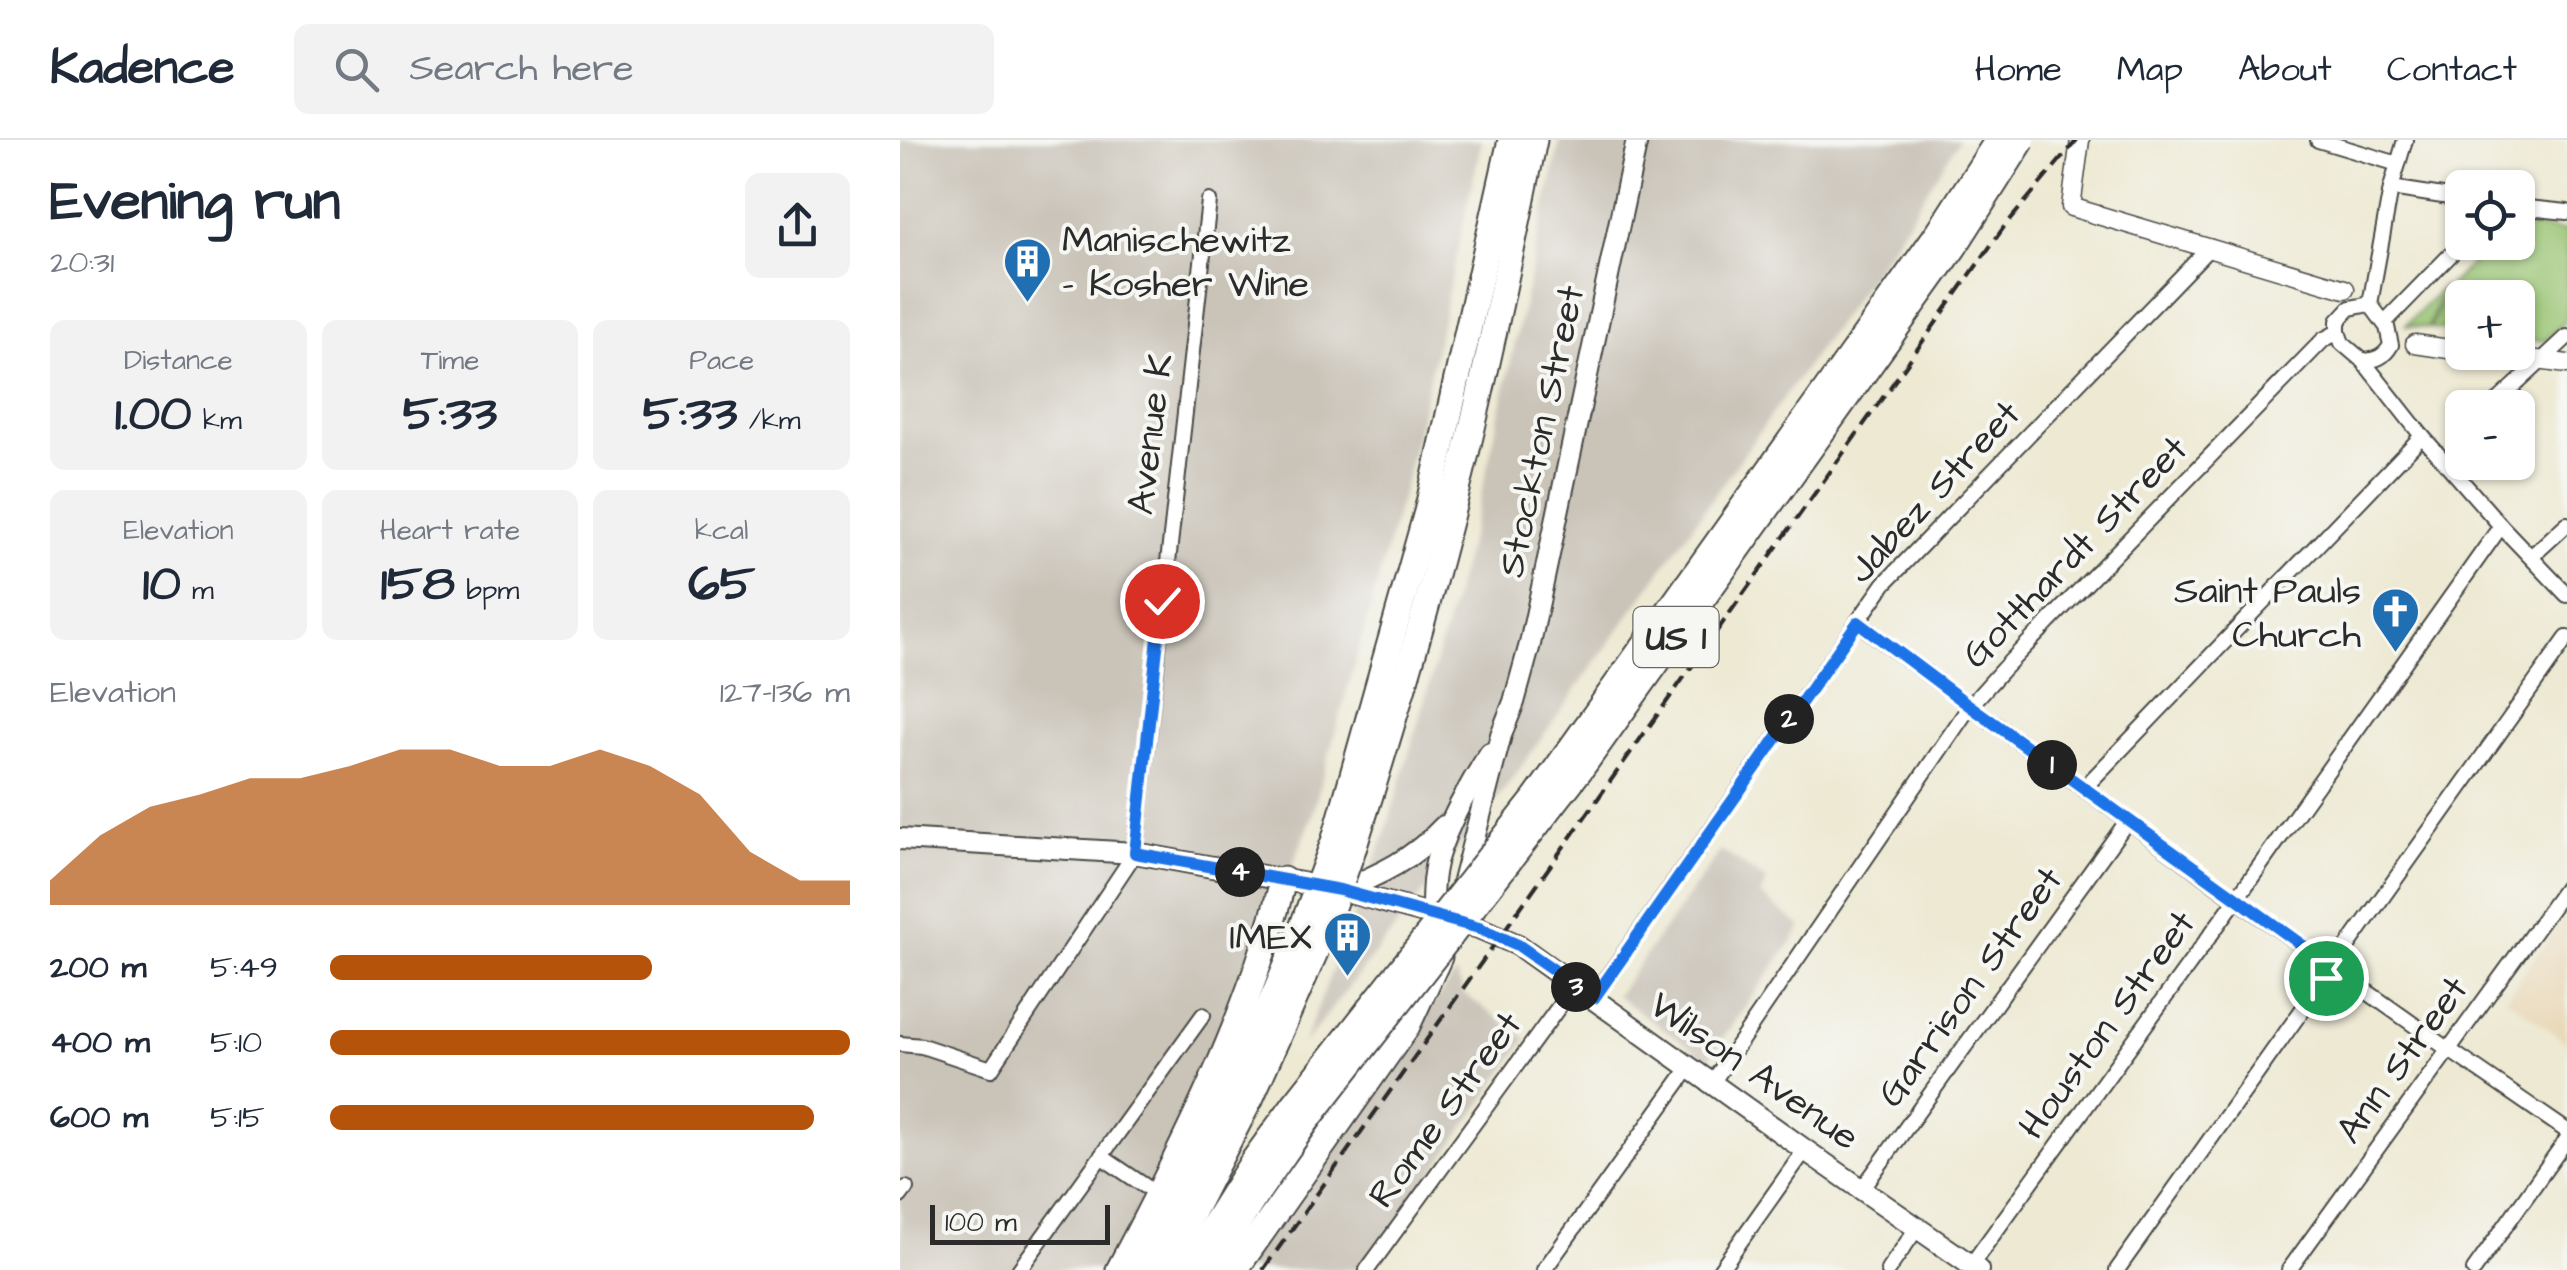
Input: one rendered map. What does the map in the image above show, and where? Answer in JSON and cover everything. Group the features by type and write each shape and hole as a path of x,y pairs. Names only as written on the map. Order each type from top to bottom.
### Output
{"highway":[{"path":"1344,843 1427,512 1512,140"},
{"path":"1162,1270 1252,1097 1403,690 1487,362 1534,140"},
{"path":"1184,1270 1242,1179 1301,1112 1535,798 1938,233 1998,140"},
{"name":"US 1","path":"1208,1270 1262,1186 1301,1112 1582,767 1954,247 2022,140"},
{"path":"1119,1270 1218,1064 1254,974 1283,880"},
{"path":"1234,1270 1408,1026 1434,971 1442,917"},
{"path":"1138,1270 1309,939"}],"main road":[{"name":"Stockton Street","path":"1442,917 1530,644 1637,140"},
{"name":"Stockton Street","path":"1442,917 1432,888 1437,858 1479,770 1502,735"},
{"path":"1340,890 1382,874 1426,846 1459,810"},
{"name":"Wilson Avenue","path":"900,839 1135,853 1340,890 1479,928 1518,945 1974,1268"}],"street":[{"path":"2080,140 2072,206 2345,289 2386,329 2415,344 2445,348"},
{"path":"2318,140 2398,164"},
{"path":"2405,140 2361,306 2338,320 2338,332 2342,343 2363,361 2422,436 2567,595"},
{"path":"2392,188 2445,196"},
{"name":"Avenue K","path":"1135,853 1209,202"},
{"path":"2535,209 2567,212"},
{"name":"Jabez Street","path":"1594,998 1885,582 2210,248"},
{"path":"2386,329 2447,260"},
{"path":"2385,355 2391,345 2386,329"},
{"name":"Gotthardt Street","path":"1712,1083 1970,706 2324,340 2338,332"},
{"path":"2511,390 2567,336"},
{"path":"2363,361 2415,344"},
{"path":"2535,360 2567,364"},
{"path":"2084,788 2422,436"},
{"path":"2532,556 2567,524"},
{"name":"Houston Street","path":"1974,1268 2501,526"},
{"path":"1858,622 2236,899 2567,1130"},
{"path":"2117,1270 2567,638"},
{"name":"Garrison Street","path":"1862,1189 2128,820"},
{"path":"900,1044 922,1046 991,1069 1135,853"},
{"name":"Ann Street","path":"2289,1270 2567,886"},
{"name":"Rome Street","path":"1367,1270 1574,986"},
{"path":"1020,1270 1203,1015"},
{"path":"1544,1270 1689,1068"},
{"path":"2474,1270 2567,1139"},
{"path":"1720,1270 1805,1150"},
{"path":"1102,1157 1145,1186"},
{"path":"1888,1270 1917,1228"}],"shaded area":[{"path":"900,140 1482,140 1407,477 1312,815 1242,998 1135,1216 1104,1270 900,1270"},
{"path":"1560,140 1959,140 1894,243 1511,781 1303,1045 1385,834 1432,675 1478,509"},
{"path":"1721,850 1767,881 1760,895 1802,927 1708,1060 1616,996"},
{"path":"2567,912 2567,1043 2506,998"},
{"path":"1456,974 1464,994 1527,1039 1364,1270 1240,1270 1297,1178"}],"green space":[{"path":"2535,228 2567,231 2567,319 2545,341 2535,340 2535,280 2455,280 2475,260 2535,260"},
{"path":"2444,286 2428,328 2406,325"},
{"path":"2445,294 2445,329 2430,328"}],"railway":[{"path":"1263,1270 2004,227 2077,140"}],"place":[{"name":"Manischewitz - Kosher Wine","path":"1027,304"},
{"name":"Saint Pauls Church","path":"2396,654"},
{"name":"IMEX","path":"1347,978"}],"route":[{"path":"1162,601 1135,853 1340,890 1479,928 1518,945 1594,998 1858,622 2334,968 2326,978"}]}
